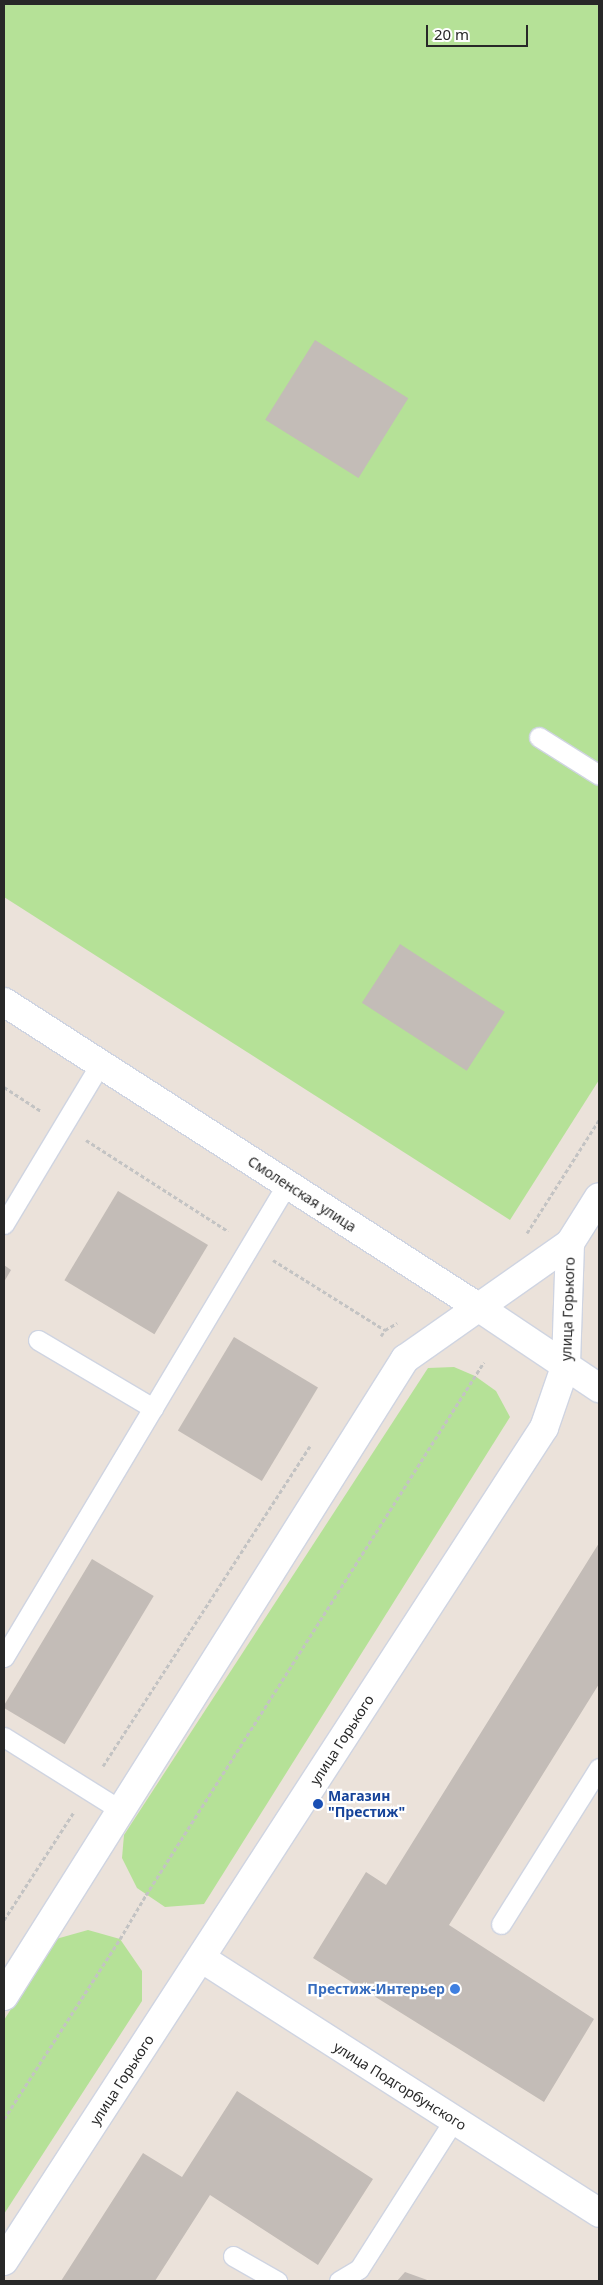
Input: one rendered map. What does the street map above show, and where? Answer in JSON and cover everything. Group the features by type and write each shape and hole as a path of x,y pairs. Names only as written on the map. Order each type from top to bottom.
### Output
{"street":[{"name":"Смоленская улица","path":"4,1002 566,1364 599,1388"},
{"name":"улица Горького","path":"4,1996 405,1359 570,1243 599,1197"},
{"name":"улица Горького","path":"4,2261 544,1428 566,1364 570,1243"},
{"name":"улица Подгорбунского","path":"201,1958 599,2213"}],"lane":[{"path":"539,737 599,775"},
{"path":"4,1224 100,1064"},
{"path":"4,1657 287,1184"},
{"path":"38,1340 153,1408"},
{"path":"4,1737 122,1811"},
{"path":"501,1924 599,1768"},
{"path":"339,2281 359,2269 454,2120"},
{"path":"233,2256 277,2281"}],"path":[{"path":"4,1087 385,1330"},
{"path":"4,2119 120,1940 151,1886 484,1362"}],"green space":[{"path":"4,4 599,4 599,1080 510,1220 4,897"},
{"path":"454,1367 475,1376 496,1391 510,1417 204,1904 165,1907 137,1888 122,1858 124,1835 428,1368"},
{"path":"88,1930 120,1939 142,1971 142,2001 4,2214 4,2020 56,1939"}],"building":[{"path":"315,340 408,398 358,478 265,420"},
{"path":"400,944 505,1012 467,1071 362,1003"},
{"path":"118,1191 208,1245 154,1334 64,1280"},
{"path":"4,1265 11,1270 4,1282"},
{"path":"234,1337 318,1387 262,1481 178,1430"},
{"path":"599,1543 599,1684 449,1925 594,2019 544,2102 313,1958 366,1872 386,1885"},
{"path":"92,1559 154,1596 65,1744 4,1708 4,1705"},
{"path":"237,2091 373,2179 318,2265 210,2195 155,2281 61,2281 143,2153 182,2177"},
{"path":"405,2272 430,2281 397,2281"}],"place":[{"name":"Магазин \"Престиж\"","path":"318,1804"},
{"name":"Престиж-Интерьер","path":"455,1989"}]}
